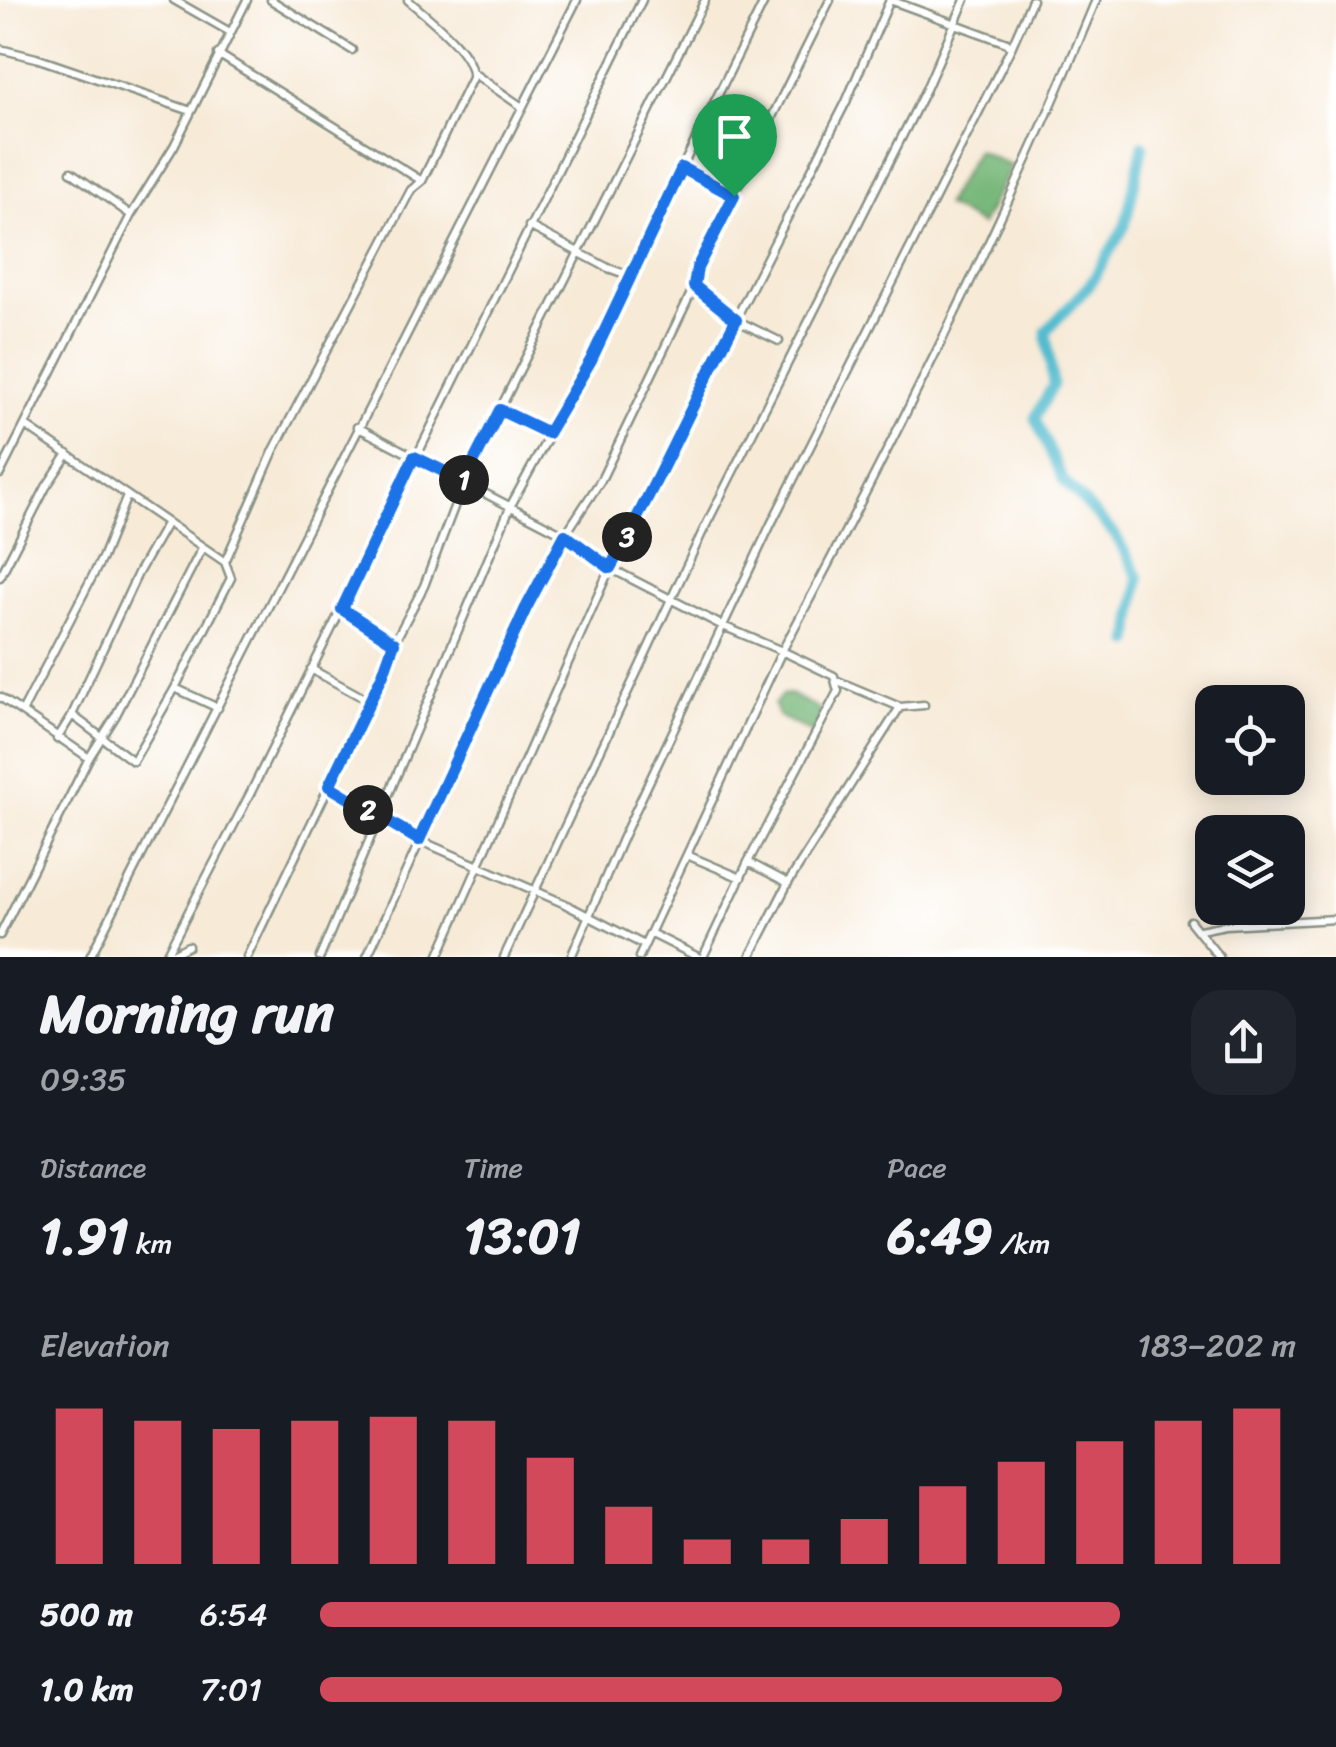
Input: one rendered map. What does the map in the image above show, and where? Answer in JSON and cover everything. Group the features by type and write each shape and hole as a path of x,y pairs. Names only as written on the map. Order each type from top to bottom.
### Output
{"street":[{"path":"174,0 230,32"},
{"path":"0,474 131,215 174,146 248,0"},
{"path":"271,0 352,50"},
{"path":"408,0 467,56 473,72 522,106"},
{"path":"90,957 576,0"},
{"path":"166,957 642,0"},
{"path":"247,957 394,643 419,598 464,481 705,0"},
{"path":"320,957 510,505 591,360 766,0"},
{"path":"367,957 526,608 565,535 602,480 694,286 697,268 830,0"},
{"path":"438,957 610,568 654,490 695,399 846,102 890,0 1007,43 1011,48"},
{"path":"504,957 671,600 966,0"},
{"path":"571,957 622,836 780,506 1032,0"},
{"path":"640,957 782,651 852,520 1043,130 1096,0"},
{"path":"760,12 766,20"},
{"path":"0,49 192,111"},
{"path":"218,54 422,181"},
{"path":"225,562 274,450 411,190 422,181 473,72"},
{"path":"682,168 734,196"},
{"path":"71,172 131,215"},
{"path":"530,226 608,268 631,276"},
{"path":"694,286 736,320 779,341"},
{"path":"500,410 548,433"},
{"path":"26,426 225,562 231,578 176,688 134,760 72,715"},
{"path":"357,428 510,505 565,535 610,568 723,626 900,707 924,705"},
{"path":"0,577 39,500 68,454"},
{"path":"22,712 102,558 127,496"},
{"path":"57,739 166,524"},
{"path":"0,935 88,758 202,548"},
{"path":"342,609 394,643"},
{"path":"312,669 369,701"},
{"path":"650,933 700,957 838,691 837,680"},
{"path":"176,688 218,708"},
{"path":"0,697 88,758"},
{"path":"750,957 788,883 900,707"},
{"path":"329,786 419,840 589,915 645,946"},
{"path":"686,855 741,878"},
{"path":"748,862 788,883"},
{"path":"1200,930 1336,919"},
{"path":"1190,920 1219,957"},
{"path":"166,957 188,946"}],"green space":[{"path":"977,150 1011,166 981,225 945,205"},
{"path":"790,694 821,710 819,724 812,733 779,716 774,705 782,695"}],"waterway":[{"path":"1130,642 1139,578 1116,536 1063,480 1035,418 1053,385 1046,331 1089,286 1125,226 1143,145"}],"route":[{"path":"682,168 734,196 697,268 694,286 736,320 654,490 610,568 565,535 526,608 419,840 329,786 394,643 342,609 414,457 464,481 500,410 548,433 591,360 682,168"}]}
